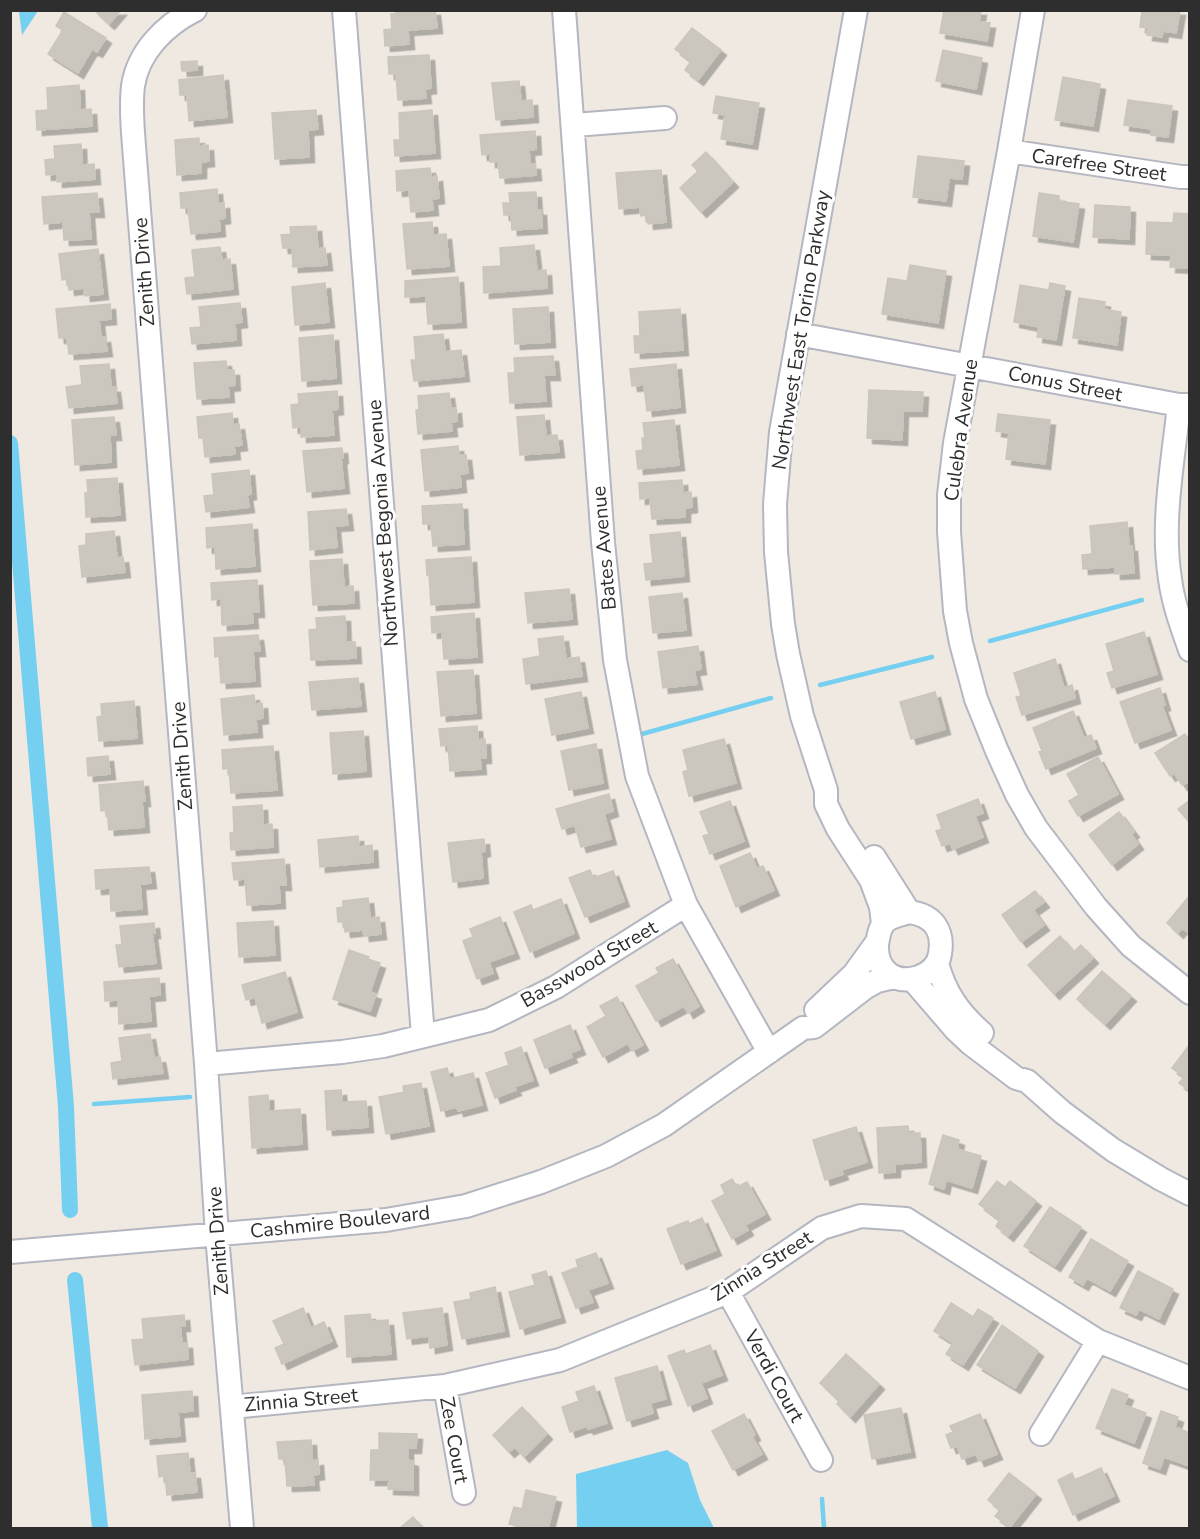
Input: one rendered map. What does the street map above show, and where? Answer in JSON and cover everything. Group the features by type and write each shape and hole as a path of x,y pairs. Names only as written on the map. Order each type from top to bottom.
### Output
{"street":[{"name":"Zenith Drive","path":"195,10 169,26 147,51 139,64 133,83 132,99 134,157 206,1064 217,1235 242,1528"},
{"name":"Northwest Begonia Avenue","path":"344,10 423,1036"},
{"name":"Bates Avenue","path":"564,10 603,543 615,660 637,776 686,905 770,1052"},
{"name":"Northwest East Torino Parkway","path":"856,10 781,432 775,504 776,552 788,654 802,716 826,790 826,804 838,829 877,893 881,906 880,933"},
{"name":"Culebra Avenue","path":"1033,10 955,443 949,495 949,532 961,643 976,699 1013,786 1036,828 1096,907 1131,946 1190,993"},
{"path":"574,125 665,118"},
{"name":"Carefree Street","path":"1009,151 1190,177"},
{"name":"Conus Street","path":"798,334 1184,405"},
{"path":"1184,405 1167,512 1166,543 1170,580 1190,650"},
{"name":"Northwest East Torino Parkway","path":"826,790 836,798 909,912"},
{"name":"Basswood Street","path":"206,1064 342,1052 383,1046 489,1020 556,987 686,905"},
{"path":"938,963 923,976 903,978 885,972 877,954 880,933 889,919 909,912 926,917 933,922 939,931 941,944 938,963 945,987 966,1019 1025,1070 1027,1081"},
{"name":"Cashmire Boulevard","path":"11,1252 386,1220 466,1206 541,1182 606,1156 664,1125 803,1028 808,1017 854,974 880,933"},
{"path":"903,978 971,1044 1016,1078 1027,1081 1062,1112 1113,1150 1190,1194"},
{"name":"Cashmire Boulevard","path":"803,1028 814,1027 877,981 903,978"},
{"name":"Zinnia Street","path":"232,1407 445,1386 560,1360 728,1292 822,1228 861,1216 906,1219 1098,1341 1190,1378"},
{"name":"Verdi Court","path":"728,1292 821,1460"},
{"path":"1041,1434 1098,1341"},
{"name":"Zee Court","path":"445,1386 464,1493"}],"water":[{"path":"19,11 38,11 22,35"},
{"path":"667,1450 688,1463 700,1500 714,1528 577,1528 576,1474"}],"building":[{"path":"94,10 121,10 109,24"},
{"path":"396,10 435,10 437,28 408,30 409,44 385,46 384,30 392,29 391,14 396,14"},
{"path":"944,10 981,10 979,22 990,23 987,41 940,33"},
{"path":"1142,10 1180,10 1176,33 1163,31 1162,37 1147,35 1148,28 1140,27"},
{"path":"64,12 106,38 97,52 92,49 78,73 48,54 63,30 56,26"},
{"path":"692,28 721,50 698,80 685,70 691,61 675,49"},
{"path":"943,50 982,58 976,89 936,81"},
{"path":"429,55 431,88 425,89 426,98 398,100 396,74 389,74 388,57"},
{"path":"197,61 197,70 182,71 181,62"},
{"path":"223,75 227,117 189,121 187,95 180,95 179,80"},
{"path":"1063,77 1100,84 1093,126 1055,120"},
{"path":"519,81 521,101 532,100 533,117 496,120 492,83"},
{"path":"79,85 80,110 91,109 92,126 37,130 36,111 48,110 47,88"},
{"path":"716,96 759,103 752,144 721,139 725,115 713,113"},
{"path":"1128,100 1172,106 1168,137 1151,135 1152,129 1124,125"},
{"path":"316,110 318,129 308,130 309,157 275,159 272,113"},
{"path":"432,110 435,153 395,156 394,140 400,140 399,113"},
{"path":"535,131 536,149 529,150 530,164 535,164 536,175 500,178 498,162 490,162 490,154 482,155 480,135"},
{"path":"199,138 199,146 208,145 209,161 201,162 201,173 177,175 175,140"},
{"path":"81,144 82,165 94,164 95,179 57,182 57,174 46,175 45,160 55,159 54,146"},
{"path":"706,152 733,182 701,212 680,188 698,171 692,165"},
{"path":"918,156 964,161 962,179 949,178 946,201 913,197"},
{"path":"430,168 431,177 437,176 439,198 432,199 433,210 411,212 409,190 397,191 396,171"},
{"path":"661,170 666,222 648,224 647,215 641,216 640,207 619,209 616,173"},
{"path":"217,189 218,204 224,203 225,218 219,219 220,231 191,234 188,208 181,208 180,193"},
{"path":"536,192 537,210 541,210 542,228 512,230 511,215 504,215 503,203 510,203 509,193"},
{"path":"97,193 99,212 89,212 91,239 64,240 63,222 44,224 42,197"},
{"path":"1039,193 1059,196 1059,201 1079,204 1073,242 1033,236"},
{"path":"1095,205 1130,207 1129,239 1093,237"},
{"path":"1174,213 1190,214 1188,268 1170,267 1171,255 1146,254 1147,222 1173,223"},
{"path":"432,222 433,235 446,234 449,266 407,269 403,224"},
{"path":"316,226 318,249 325,248 327,265 293,267 292,248 283,248 281,235 291,234 290,227"},
{"path":"534,245 537,271 546,270 547,288 484,293 483,267 501,266 500,248"},
{"path":"220,247 222,260 230,259 233,289 187,294 185,278 195,277 192,250"},
{"path":"98,249 103,294 85,296 84,288 69,290 68,279 62,280 59,254"},
{"path":"910,265 946,271 938,323 882,314 888,278 907,281"},
{"path":"458,277 461,322 428,324 426,296 405,297 405,281"},
{"path":"325,283 329,322 295,325 292,287"},
{"path":"1050,283 1065,286 1056,340 1037,337 1039,327 1014,322 1020,285 1049,290"},
{"path":"1079,298 1105,302 1104,309 1121,312 1117,345 1073,338"},
{"path":"240,303 242,322 235,323 236,340 192,344 190,328 201,327 199,307"},
{"path":"110,304 111,319 99,320 101,338 105,337 107,351 69,354 67,338 59,338 56,309"},
{"path":"548,307 550,342 515,344 513,309"},
{"path":"680,309 683,350 635,353 634,336 640,336 639,312"},
{"path":"443,334 445,352 461,350 464,376 414,381 411,360 416,360 414,337"},
{"path":"333,335 336,378 302,381 299,338"},
{"path":"553,356 555,375 544,375 546,401 510,403 508,373 515,373 514,358"},
{"path":"226,361 227,370 234,370 235,385 228,386 229,397 197,399 194,363"},
{"path":"109,364 111,387 115,387 117,403 69,408 66,387 82,385 80,366"},
{"path":"676,364 680,407 647,411 644,385 632,386 630,369"},
{"path":"869,390 923,392 922,411 903,411 902,440 867,438"},
{"path":"337,391 338,409 332,410 334,435 301,437 301,427 293,428 291,405 299,404 298,394"},
{"path":"449,393 451,409 456,408 457,421 451,422 452,431 418,434 416,410 419,410 418,396"},
{"path":"232,413 233,425 239,424 242,445 234,446 235,454 205,457 203,438 199,438 197,417"},
{"path":"998,414 1050,420 1045,464 1006,459 1009,433 996,431"},
{"path":"544,415 546,436 557,435 559,452 520,455 517,417"},
{"path":"114,417 116,435 110,435 111,462 75,465 72,420"},
{"path":"674,420 679,465 638,469 636,451 643,450 642,438 645,438 643,423"},
{"path":"458,446 459,455 466,455 468,473 460,474 461,487 425,491 421,450"},
{"path":"342,448 344,488 307,492 303,451"},
{"path":"249,470 251,494 247,495 249,507 206,512 204,496 214,495 212,474"},
{"path":"117,478 120,515 86,517 87,480"},
{"path":"682,480 683,493 691,492 692,507 685,508 685,517 652,519 650,498 640,499 639,483"},
{"path":"462,504 464,544 433,546 431,524 423,524 422,506"},
{"path":"346,509 348,525 335,526 337,547 310,550 308,512"},
{"path":"1127,522 1134,573 1115,574 1115,567 1083,569 1082,555 1092,554 1090,526"},
{"path":"252,524 255,566 216,569 215,547 207,548 206,528"},
{"path":"114,531 117,558 123,557 125,572 82,577 79,546 86,545 86,534"},
{"path":"680,532 684,576 646,580 644,564 653,563 650,535"},
{"path":"471,557 474,602 431,605 426,560"},
{"path":"342,559 344,587 353,586 354,603 313,605 310,561"},
{"path":"257,580 259,612 252,612 253,623 222,625 221,599 212,600 211,583"},
{"path":"569,589 572,619 528,623 525,593"},
{"path":"682,593 686,630 653,633 649,597"},
{"path":"474,613 477,657 444,659 442,632 432,633 431,617"},
{"path":"345,616 346,642 355,642 356,658 311,660 309,630 317,629 316,618"},
{"path":"1144,632 1157,674 1112,688 1107,673 1114,671 1106,644"},
{"path":"258,635 260,651 253,651 255,681 221,683 219,656 215,657 214,638"},
{"path":"563,636 566,659 579,657 582,676 526,684 523,659 540,656 538,639"},
{"path":"698,646 701,669 694,670 697,684 663,688 658,652"},
{"path":"1055,659 1064,688 1072,685 1075,698 1022,715 1016,697 1021,696 1014,673"},
{"path":"473,670 476,713 441,716 437,672"},
{"path":"358,678 361,706 312,710 309,682"},
{"path":"1160,688 1165,705 1162,706 1171,730 1135,743 1120,702"},
{"path":"581,692 588,728 552,735 545,699"},
{"path":"935,692 945,729 911,739 900,702"},
{"path":"254,695 255,704 262,703 263,718 256,719 257,732 224,735 221,699"},
{"path":"134,701 137,738 99,741 97,717 102,716 101,704"},
{"path":"1073,711 1084,738 1091,735 1096,748 1046,769 1033,728"},
{"path":"477,726 478,740 485,739 486,758 480,758 481,769 450,771 448,745 441,746 439,729"},
{"path":"363,731 366,771 333,774 330,733"},
{"path":"1185,734 1190,741 1190,781 1182,785 1174,773 1170,776 1155,753"},
{"path":"724,739 736,783 689,796 683,772 688,770 683,750"},
{"path":"596,744 603,783 569,790 561,751"},
{"path":"273,746 277,790 231,793 229,768 223,769 222,750"},
{"path":"108,756 110,774 88,776 87,758"},
{"path":"1098,757 1118,794 1078,816 1069,801 1079,795 1067,774"},
{"path":"143,781 144,827 109,830 107,810 101,811 99,785"},
{"path":"609,794 613,811 604,814 611,839 581,847 575,825 562,829 556,809"},
{"path":"978,799 983,813 975,816 983,837 953,849 950,843 942,846 936,831 942,829 937,815"},
{"path":"1190,800 1190,823 1178,809"},
{"path":"730,801 744,841 710,854 703,836 709,834 700,812"},
{"path":"262,805 263,825 272,824 273,847 231,850 230,833 234,833 233,807"},
{"path":"1119,812 1134,832 1131,834 1138,844 1112,865 1089,835"},
{"path":"358,836 359,847 372,845 373,862 320,867 318,840"},
{"path":"484,839 485,851 481,852 483,878 453,882 448,843"},
{"path":"750,853 757,869 763,866 774,890 736,907 720,866"},
{"path":"284,859 286,885 279,885 280,903 247,905 245,879 234,880 232,863"},
{"path":"149,867 151,883 140,884 142,909 111,911 110,888 96,889 95,870"},
{"path":"590,870 593,878 613,871 624,901 585,917 569,878"},
{"path":"1035,891 1044,902 1033,910 1044,925 1021,942 1002,915"},
{"path":"1190,895 1190,934 1182,928 1178,933 1167,923"},
{"path":"368,898 370,918 379,917 381,934 364,936 363,930 345,932 344,922 338,922 337,908 343,907 343,901"},
{"path":"561,899 574,933 530,952 514,912 531,905 533,910"},
{"path":"500,917 514,953 489,962 493,973 477,979 463,941 473,937 470,929"},
{"path":"273,921 275,955 239,957 237,923"},
{"path":"154,923 155,933 152,933 156,963 119,967 116,945 122,945 120,926"},
{"path":"1060,936 1074,952 1081,945 1093,958 1054,994 1028,965"},
{"path":"349,950 380,963 370,992 376,994 370,1011 333,999"},
{"path":"673,959 699,1006 688,1013 684,1006 656,1021 636,986 659,973 656,968"},
{"path":"1102,971 1131,996 1105,1024 1077,999"},
{"path":"285,972 297,1012 262,1023 255,997 246,1000 242,985"},
{"path":"159,978 160,995 149,996 151,1021 119,1024 118,1000 105,1001 104,982"},
{"path":"617,997 643,1045 632,1051 628,1043 603,1057 587,1027 606,1016 600,1006"},
{"path":"570,1025 580,1049 570,1053 572,1057 545,1068 534,1040"},
{"path":"150,1034 154,1058 160,1057 163,1073 113,1079 111,1063 122,1061 119,1038"},
{"path":"1190,1044 1190,1091 1179,1083 1184,1077 1172,1068"},
{"path":"521,1047 533,1080 514,1087 516,1090 495,1098 486,1073 509,1065 505,1053"},
{"path":"447,1068 450,1079 473,1073 482,1105 458,1111 457,1107 441,1111 431,1072"},
{"path":"421,1083 429,1126 386,1134 379,1097 404,1092 403,1086"},
{"path":"341,1090 342,1102 366,1101 368,1127 327,1130 325,1091"},
{"path":"268,1095 269,1111 300,1109 302,1144 252,1148 249,1097"},
{"path":"908,1126 909,1133 920,1133 921,1162 895,1164 895,1172 879,1173 877,1128"},
{"path":"856,1127 867,1162 841,1170 843,1174 825,1180 813,1140"},
{"path":"943,1135 959,1140 957,1149 981,1156 972,1188 946,1180 944,1189 929,1184"},
{"path":"732,1179 737,1187 747,1182 765,1214 745,1225 748,1230 732,1239 712,1201 725,1194 721,1185"},
{"path":"997,1181 1005,1187 1010,1181 1036,1201 1008,1236 996,1226 1000,1220 979,1204"},
{"path":"1050,1207 1081,1227 1055,1266 1024,1246"},
{"path":"702,1218 716,1250 681,1264 667,1229 688,1221 689,1224"},
{"path":"1091,1239 1128,1261 1110,1291 1087,1278 1083,1285 1069,1277"},
{"path":"596,1253 608,1283 588,1290 593,1302 576,1308 562,1273 578,1267 576,1260"},
{"path":"546,1271 560,1317 520,1329 509,1292 535,1285 532,1275"},
{"path":"1138,1271 1173,1289 1159,1319 1139,1309 1136,1315 1120,1308"},
{"path":"495,1287 504,1331 462,1339 454,1302 471,1299 470,1293"},
{"path":"951,1303 973,1317 978,1309 993,1318 963,1365 946,1354 953,1343 934,1331"},
{"path":"303,1308 311,1328 324,1322 332,1341 282,1364 275,1348 284,1344 273,1321"},
{"path":"442,1308 447,1345 430,1348 429,1336 407,1339 403,1313"},
{"path":"370,1314 371,1321 388,1320 391,1354 347,1357 345,1316"},
{"path":"184,1315 185,1326 180,1326 182,1343 187,1343 188,1359 135,1365 132,1340 144,1339 142,1319"},
{"path":"1002,1325 1038,1351 1015,1388 977,1365"},
{"path":"710,1345 722,1375 701,1383 707,1398 688,1406 668,1356 684,1350 686,1354"},
{"path":"846,1354 879,1384 850,1417 837,1404 839,1401 820,1383"},
{"path":"657,1366 666,1399 650,1403 653,1413 627,1421 615,1378"},
{"path":"594,1386 607,1423 588,1429 587,1426 570,1432 562,1407 579,1401 576,1392"},
{"path":"1112,1389 1128,1395 1124,1405 1146,1413 1134,1443 1096,1428"},
{"path":"192,1391 193,1411 178,1412 180,1436 145,1439 142,1395"},
{"path":"522,1407 547,1434 524,1457 515,1447 509,1452 493,1435"},
{"path":"901,1408 910,1452 872,1459 864,1415"},
{"path":"1161,1411 1178,1417 1175,1427 1190,1433 1190,1459 1187,1465 1164,1457 1160,1469 1143,1463"},
{"path":"744,1414 755,1435 752,1437 762,1454 733,1470 712,1431"},
{"path":"980,1414 997,1454 979,1461 976,1454 962,1459 957,1446 951,1448 946,1435 953,1432 950,1426"},
{"path":"379,1433 417,1434 416,1448 408,1448 408,1460 413,1461 413,1490 388,1489 389,1480 370,1480 371,1450 379,1450"},
{"path":"311,1440 312,1461 318,1460 319,1474 313,1475 314,1485 287,1486 285,1459 279,1459 277,1442"},
{"path":"188,1453 190,1473 195,1473 197,1492 167,1495 165,1476 159,1477 157,1456"},
{"path":"1101,1468 1114,1496 1073,1515 1058,1480 1072,1473 1075,1480"},
{"path":"1009,1473 1036,1494 1010,1527 995,1516 1000,1510 988,1500"},
{"path":"526,1490 556,1497 548,1528 526,1528 509,1524 514,1507 522,1509"},
{"path":"413,1517 423,1528 400,1528"}],"waterway":[{"path":"10,443 66,1106 70,1210"},
{"path":"990,641 1142,600"},
{"path":"820,685 932,657"},
{"path":"642,734 771,698"},
{"path":"94,1104 190,1097"},
{"path":"75,1280 100,1528"},
{"path":"822,1499 824,1528"}]}
